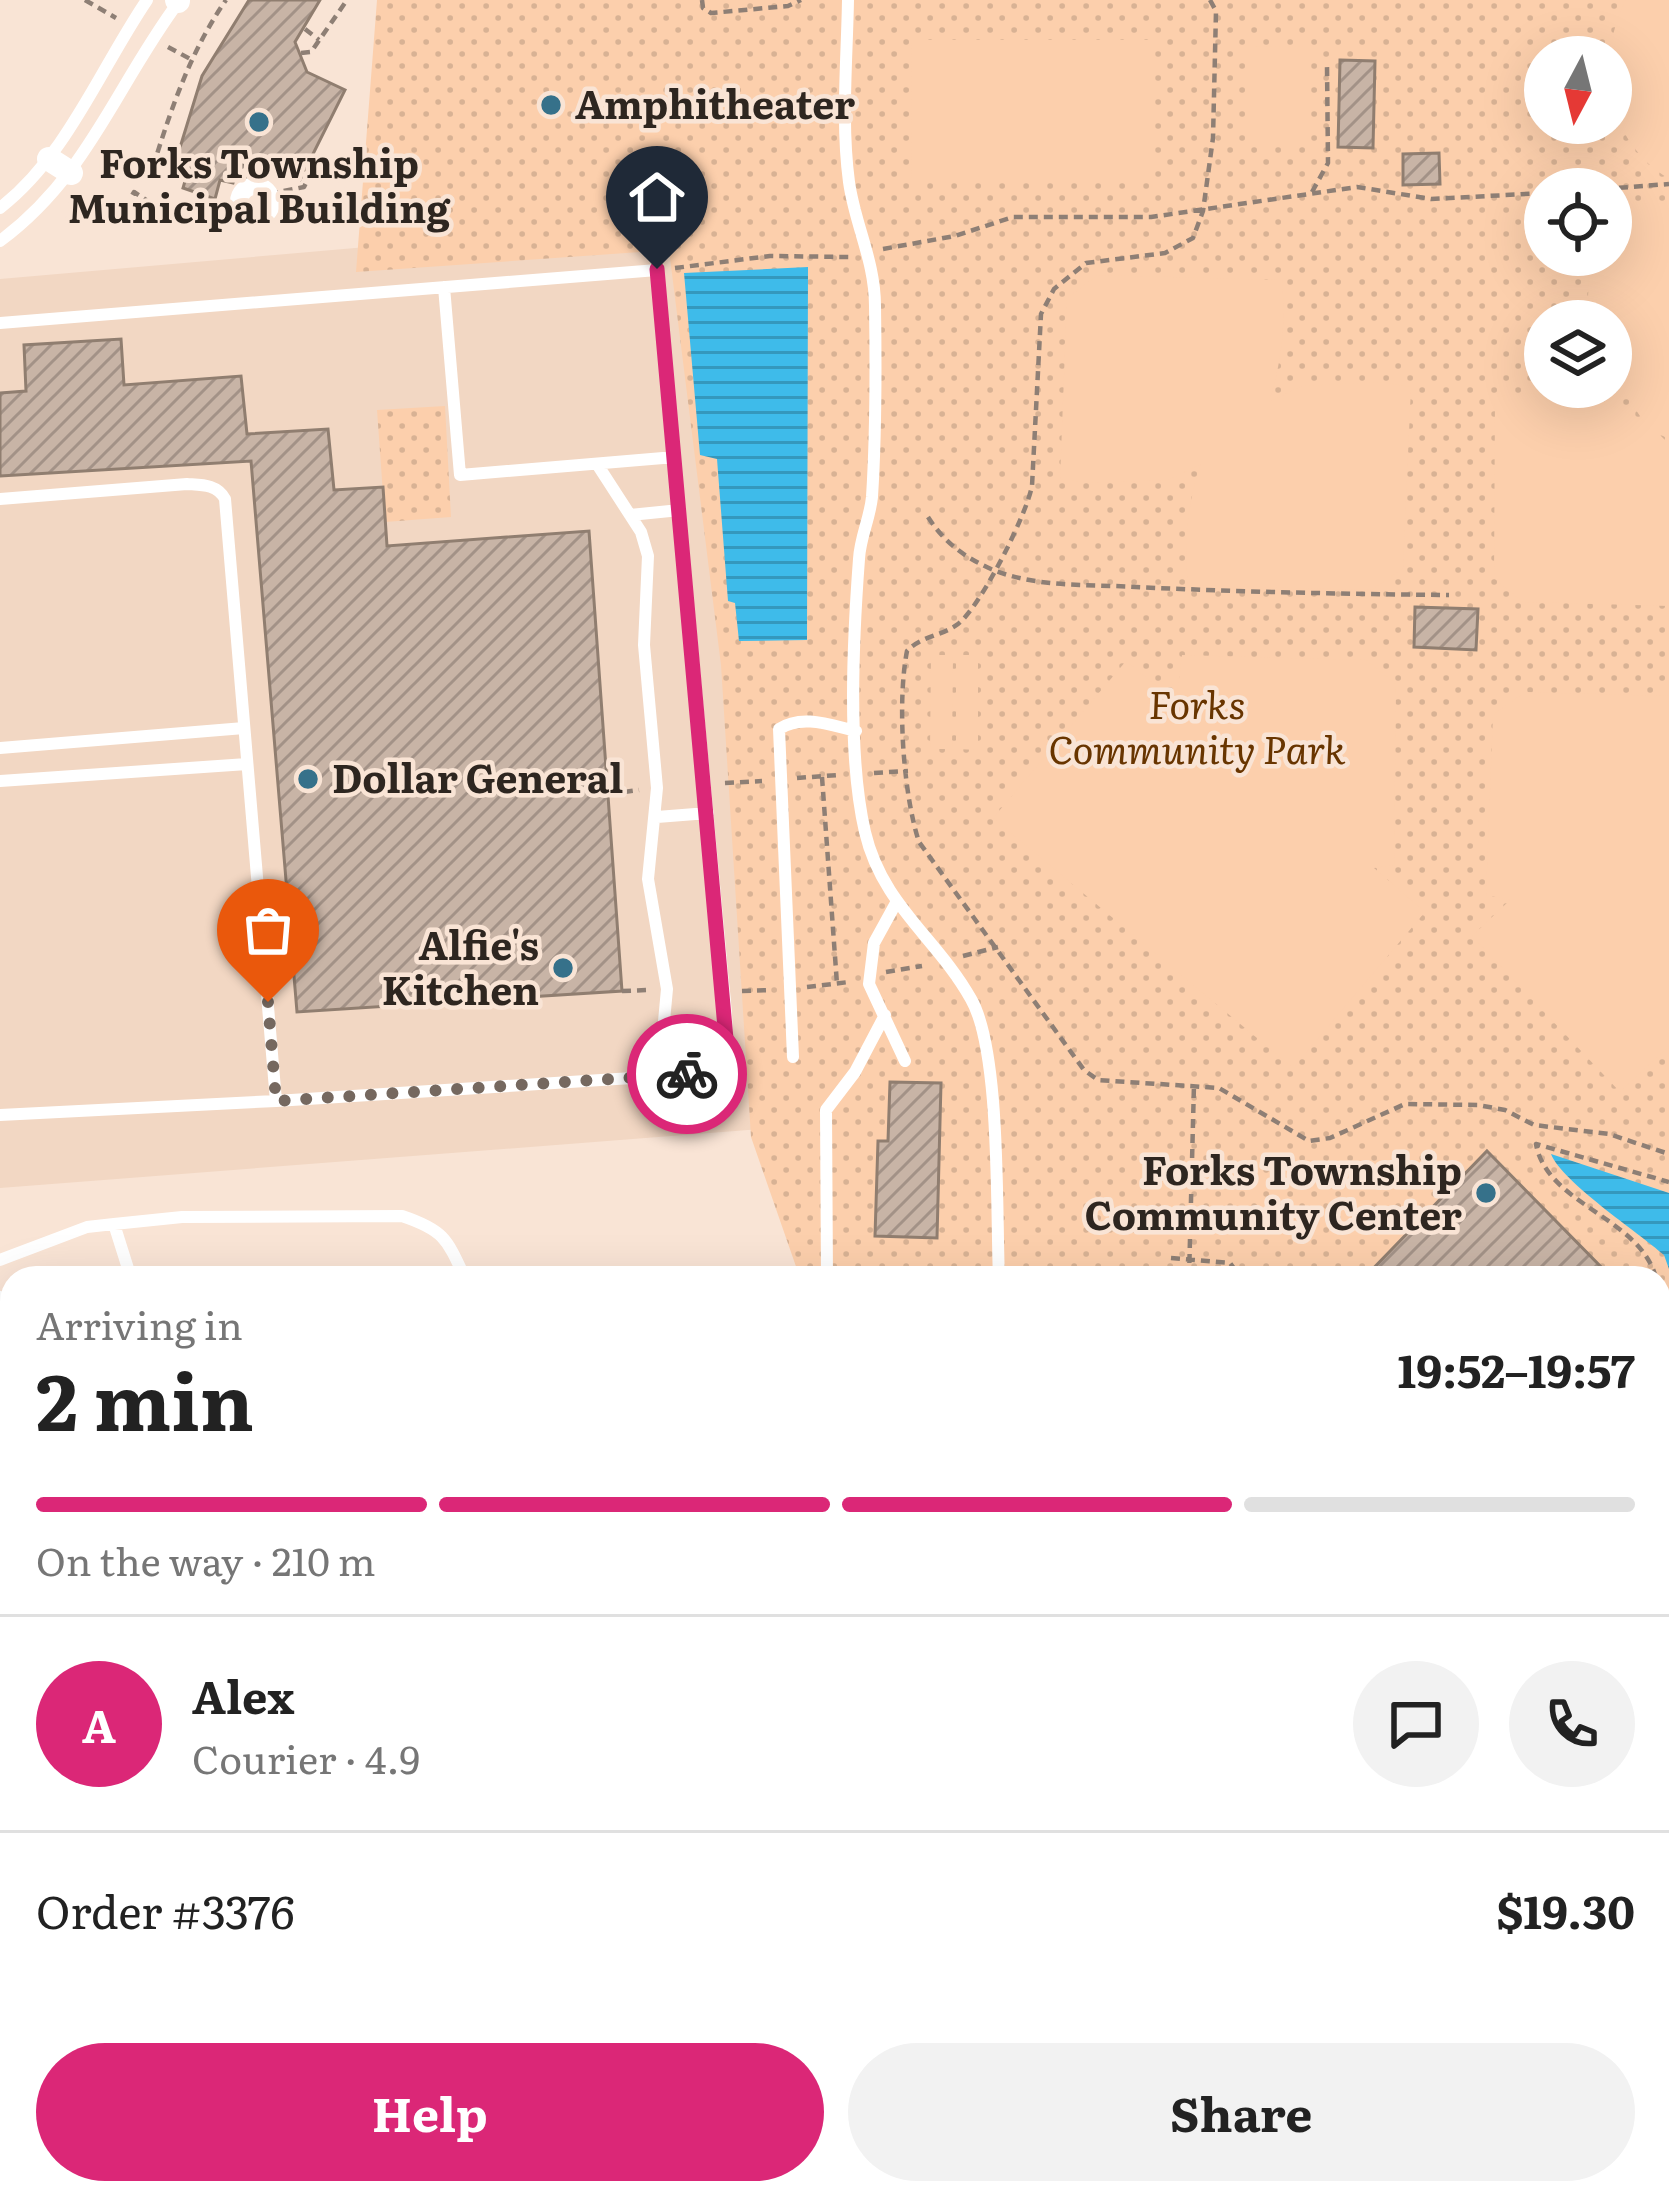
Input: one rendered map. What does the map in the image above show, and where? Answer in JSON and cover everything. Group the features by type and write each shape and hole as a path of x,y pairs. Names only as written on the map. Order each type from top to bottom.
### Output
{"street":[{"path":"49,159 71,173"}],"lane":[{"path":"0,208 49,159 147,0"},
{"path":"0,241 39,211 71,173 178,0"},
{"path":"848,0 847,163 854,206 870,253 875,302 872,498 859,559 856,731 864,830 881,879 952,970 982,1025 990,1081 998,1266"},
{"path":"0,323 657,269 726,1039 723,1058 711,1070 694,1074 0,1115"},
{"path":"444,287 460,475 675,457"},
{"path":"597,464 641,532 648,556 643,636 657,817 648,879 667,989 659,1075"},
{"path":"0,499 187,484 221,492 226,506 276,1101"},
{"path":"630,514 680,510"},
{"path":"793,1058 778,729 790,721 856,731"},
{"path":"0,748 244,728"},
{"path":"0,781 247,764"},
{"path":"657,817 708,813"},
{"path":"896,903 874,943 869,984 905,1061"},
{"path":"827,1266 826,1110 855,1072 885,1015"},
{"path":"0,1260 86,1227 182,1217 402,1216 435,1227 460,1266"},
{"path":"114,1224 127,1266"}],"path":[{"path":"116,152 144,171 152,170 179,82 194,61 201,36 226,0"},
{"path":"301,53 311,52 347,0"},
{"path":"702,0 703,8 711,13 788,6 801,0"},
{"path":"1210,0 1216,11 1213,138 1203,211 1188,244 1159,254 1086,262 1048,297 1041,314 1031,493 994,571 958,623 907,651 908,770 919,842 1090,1076 1114,1083 1219,1088 1309,1141 1330,1138 1406,1104 1478,1105 1505,1110 1534,1125 1609,1134 1669,1154"},
{"path":"305,29 320,40"},
{"path":"1312,192 1328,163 1327,66"},
{"path":"124,208 134,192 182,224 255,193 304,187 318,159 312,156"},
{"path":"240,160 255,193"},
{"path":"255,193 272,167"},
{"path":"1632,187 1669,184"},
{"path":"657,269 747,258 853,257 955,236 1012,218 1138,218 1357,187 1431,199 1524,194"},
{"path":"928,517 940,536 964,556 994,571 1047,583 1207,592 1449,595"},
{"path":"874,773 908,770"},
{"path":"794,779 845,775"},
{"path":"822,777 837,984"},
{"path":"721,784 767,781"},
{"path":"609,794 644,789"},
{"path":"962,956 998,947"},
{"path":"878,974 934,963"},
{"path":"807,987 854,982"},
{"path":"622,991 654,989"},
{"path":"737,992 778,989"},
{"path":"1190,1266 1194,1084"},
{"path":"1650,1266 1644,1252 1611,1221 1560,1183 1538,1157 1536,1144 1669,1182"},
{"path":"1171,1258 1232,1266"}],"shaded area":[{"path":"687,219 801,1126 0,1188 0,279"}],"green space":[{"name":"Forks Community Park","path":"377,0 1669,0 1669,1266 796,1266 751,1137 721,665 669,250 356,272"},
{"path":"1626,0 1669,0 1669,179 1631,144 1632,36 1613,36"},
{"path":"911,40 1154,40 1154,179 912,179"},
{"path":"1250,46 1307,47 1307,141 1250,141"},
{"path":"1632,203 1669,204 1669,439 1659,434 1669,444 1669,606 1523,602 1494,578 1495,397 1524,393 1524,408 1617,408 1644,422 1632,404 1632,300 1588,297 1589,276 1632,276"},
{"path":"1098,275 1282,280 1282,342 1269,402 1302,386 1381,382 1411,387 1403,568 1372,590 1188,585 1188,523 1201,464 1168,480 1090,483 1060,479 1067,298"},
{"path":"445,406 451,517 385,522 377,410"},
{"path":"931,655 953,655 952,749 930,749"},
{"path":"956,655 978,655 978,750 956,749"},
{"path":"1182,655 1366,660 1396,684 1394,865 1374,868 1425,912 1293,1068 993,818 1126,661 1176,702"},
{"path":"1525,692 1669,696 1669,1046 1620,1092 1472,936 1510,900 1486,895 1493,715"}],"water":[{"path":"808,267 807,640 739,641 735,603 728,601 717,459 700,455 684,273"},
{"path":"1551,1154 1669,1193 1669,1266 1664,1255"}],"building":[{"name":"Forks Township Municipal Building","path":"249,0 320,0 295,42 307,72 345,90 300,180 242,153 233,183 220,180 215,199 183,188 188,171 174,167 202,76"},
{"path":"1340,60 1375,61 1373,148 1338,147"},
{"path":"1439,153 1440,184 1403,185 1403,154"},
{"path":"121,339 124,385 241,376 247,434 328,429 334,490 383,487 387,546 589,531 622,991 297,1012 251,461 0,476 0,393 26,391 24,345"},
{"path":"1415,607 1478,609 1476,650 1414,647"},
{"path":"890,1082 941,1083 937,1238 875,1236 878,1141 888,1141"},
{"name":"Forks Township Community Center","path":"1487,1151 1600,1266 1376,1266"}],"way so far":[{"path":"268,1002 276,1101 687,1074"}],"place":[{"name":"Amphitheater","path":"551,105"},
{"name":"Forks Township Municipal Building","path":"259,122"},
{"name":"Dollar General","path":"308,779"},
{"name":"Alfie's Kitchen","path":"563,968"},
{"name":"Forks Township Community Center","path":"1486,1193"}],"route":[{"path":"657,269 726,1039 723,1058 711,1070 687,1074"}]}
